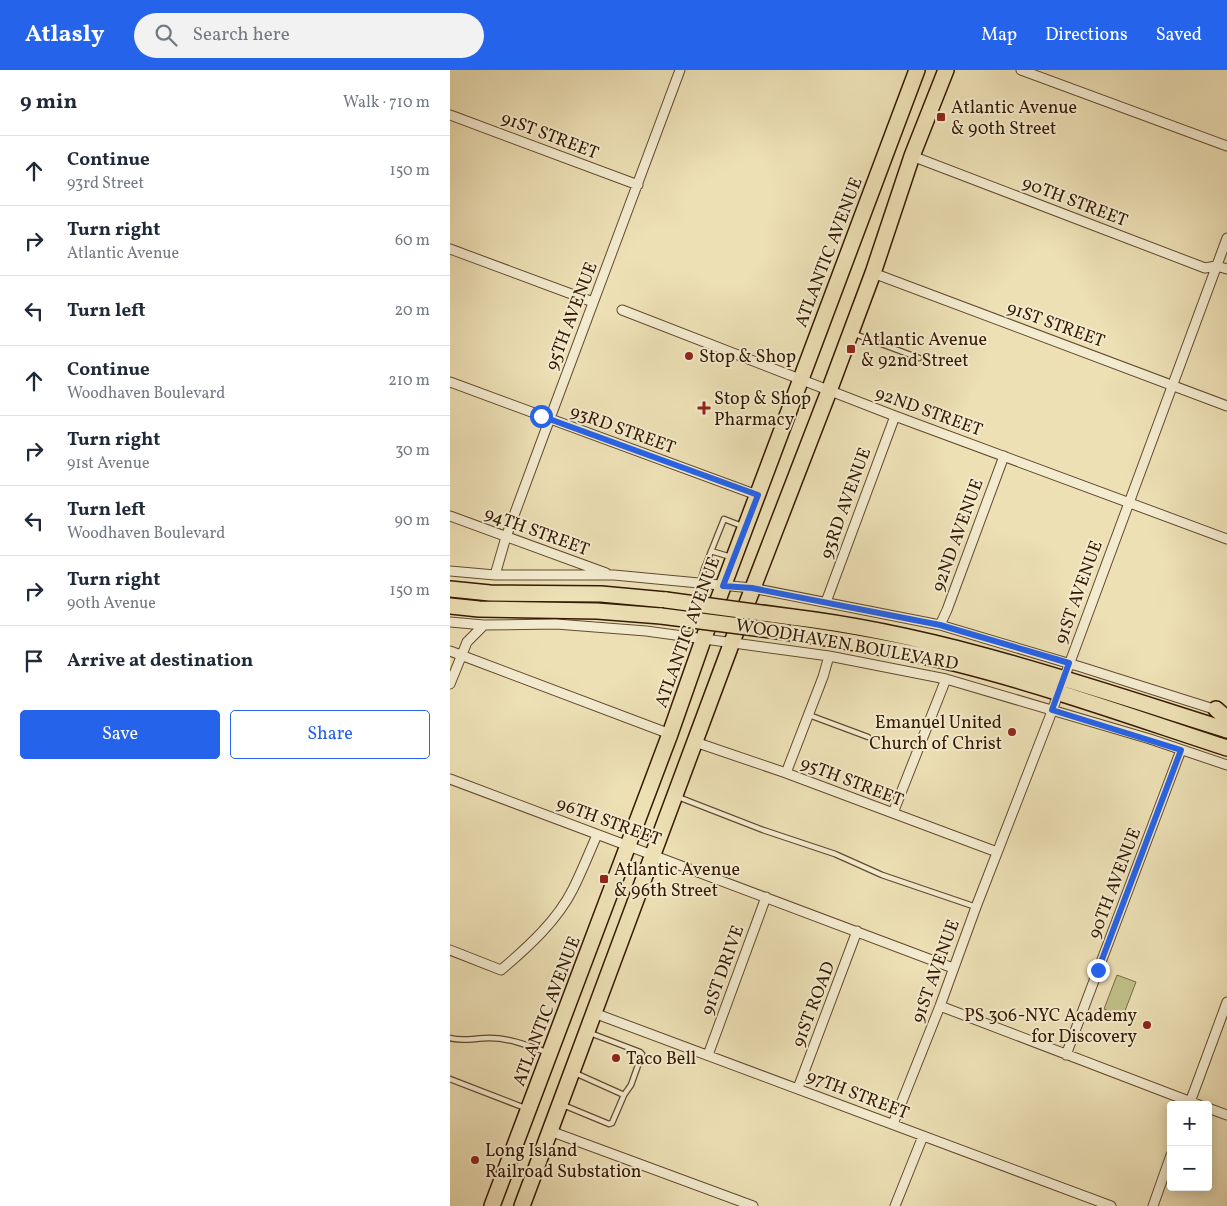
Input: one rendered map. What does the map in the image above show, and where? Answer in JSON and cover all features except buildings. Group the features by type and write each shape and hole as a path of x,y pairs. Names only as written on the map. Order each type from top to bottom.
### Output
{"main road":[{"name":"ATLANTIC AVENUE","path":"492,1206 670,734 702,640 917,70"},
{"path":"522,1206 752,588 851,333 912,156 946,70"},
{"name":"WOODHAVEN BOULEVARD","path":"450,589 490,593 601,594 666,600 861,627 964,650 1227,730"},
{"name":"WOODHAVEN BOULEVARD","path":"450,606 479,609 597,611 661,616 822,637 924,656 960,665 1227,748"}],"street":[{"name":"95TH AVENUE","path":"494,575 549,419 680,70"},
{"path":"1021,70 1227,146"},
{"name":"91ST STREET","path":"450,115 638,185"},
{"name":"90TH STREET","path":"912,156 1206,268 1216,266 1227,269"},
{"name":"91ST AVENUE","path":"893,1124 940,1006 1052,710 1227,238"},
{"path":"450,249 593,302"},
{"name":"91ST STREET","path":"873,273 1227,406"},
{"name":"92ND STREET","path":"622,310 895,416 1227,539"},
{"name":"93RD STREET","path":"450,382 758,495"},
{"name":"93RD AVENUE","path":"826,602 895,416"},
{"name":"92ND AVENUE","path":"940,625 1004,456"},
{"name":"94TH STREET","path":"450,516 614,575"},
{"path":"450,571 494,575 614,575 723,586"},
{"name":"WOODHAVEN BOULEVARD","path":"723,586 752,588 940,625 1069,663 1223,714"},
{"name":"WOODHAVEN BOULEVARD","path":"450,622 484,625 556,624 646,631 829,656 946,679 1227,765"},
{"path":"450,684 466,642 484,625"},
{"path":"450,651 670,734"},
{"path":"786,773 809,715 829,656"},
{"path":"893,813 946,679"},
{"name":"95TH STREET","path":"695,742 786,773 997,852"},
{"name":"90TH AVENUE","path":"1066,1055 1181,750"},
{"name":"96TH STREET","path":"450,779 954,968"},
{"name":"ATLANTIC AVENUE","path":"450,950 501,970 527,948 563,905 573,890 597,835"},
{"name":"91ST DRIVE","path":"708,1055 766,897"},
{"name":"91ST ROAD","path":"798,1088 858,931"},
{"path":"1193,1101 1227,1002"},
{"path":"940,1006 1184,1101"},
{"name":"97TH STREET","path":"594,1013 1111,1206"},
{"path":"1212,1110 1227,1116"},
{"path":"550,1131 752,1206"},
{"path":"895,1206 923,1136"},
{"path":"1153,1206 1167,1166"}],"lane":[{"path":"851,333 919,358"},
{"path":"700,584 724,520 745,527"},
{"path":"711,551 734,558"},
{"path":"809,715 868,737"},
{"path":"675,796 763,830 834,854 882,875 976,907"},
{"path":"560,1104 612,1123 624,1095 631,1085 642,1054 587,1032"},
{"path":"450,1038 458,1040 489,1038 511,1040 550,1053"},
{"path":"572,1072 624,1095"},
{"path":"450,1079 529,1109"}],"green space":[{"path":"1117,975 1136,982 1123,1016 1104,1009"}],"place":[{"name":"Atlantic Avenue & 90th Street","path":"941,117"},
{"name":"Atlantic Avenue & 92nd Street","path":"851,349"},
{"name":"Stop & Shop","path":"689,356"},
{"name":"Stop & Shop Pharmacy","path":"704,408"},
{"name":"Emanuel United Church of Christ","path":"1012,732"},
{"name":"Atlantic Avenue & 96th Street","path":"604,879"},
{"name":"PS 306-NYC Academy for Discovery","path":"1147,1025"},
{"name":"Taco Bell","path":"616,1058"},
{"name":"Long Island Railroad Substation","path":"475,1160"}],"route":[{"path":"541,416 758,495 723,586 752,588 940,625 1069,663 1052,710 1181,750 1098,970"}]}
